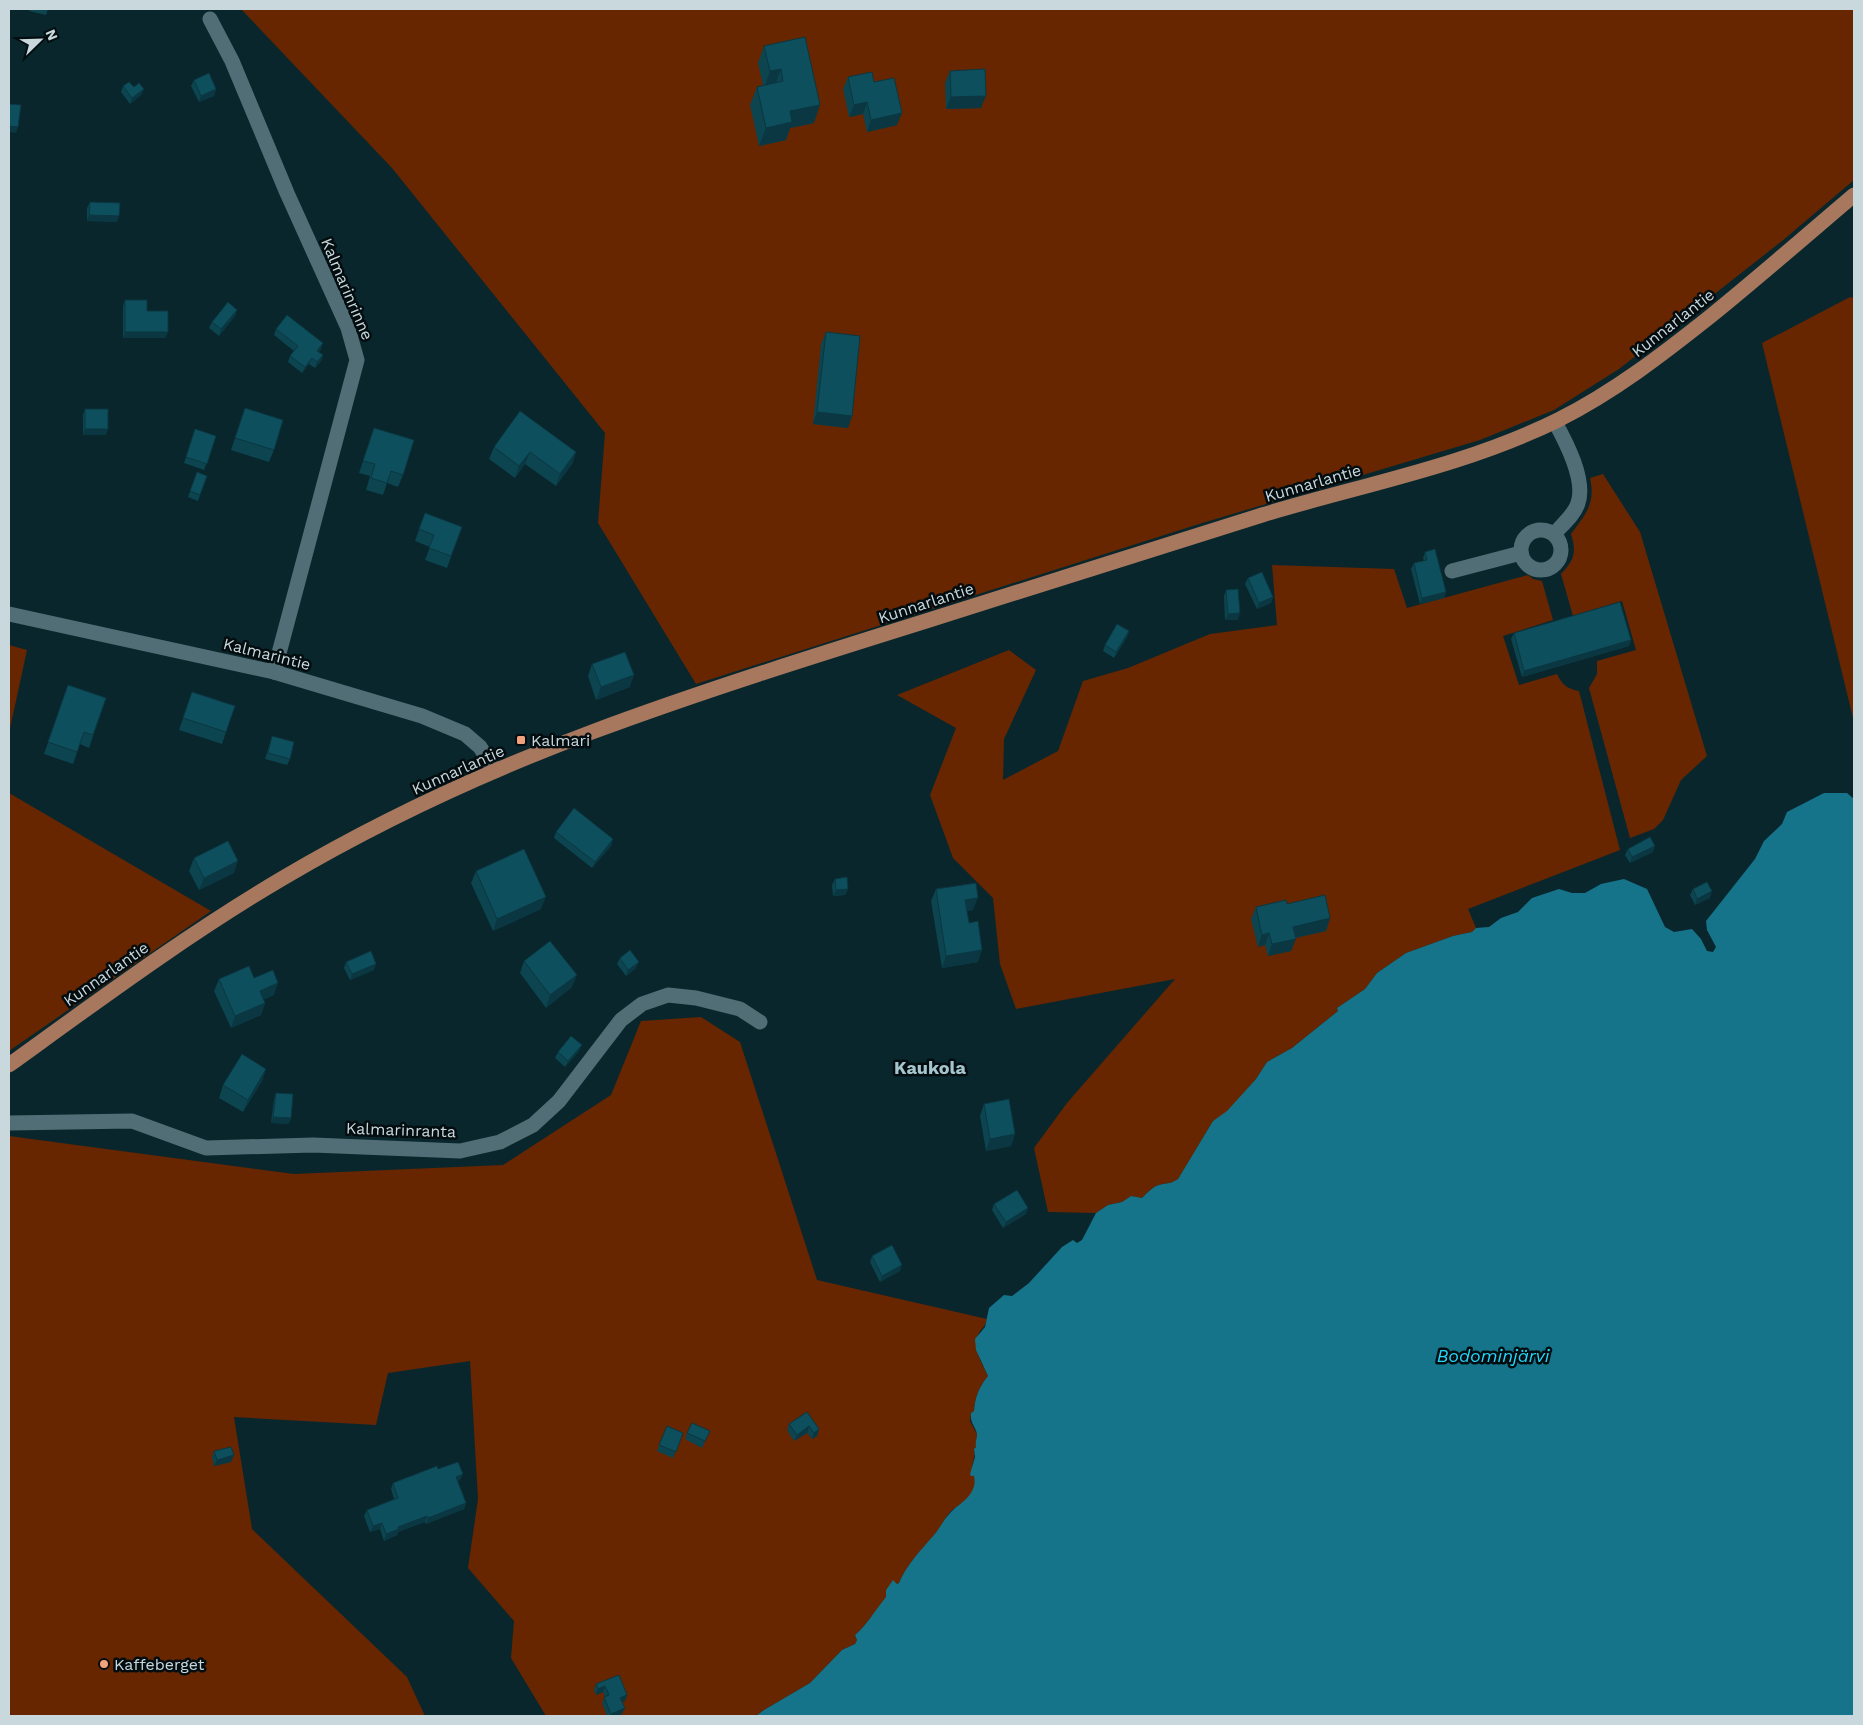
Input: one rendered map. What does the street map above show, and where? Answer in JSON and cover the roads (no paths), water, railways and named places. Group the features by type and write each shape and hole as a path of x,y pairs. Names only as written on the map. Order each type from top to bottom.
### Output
{"main road":[{"name":"Kunnarlantie","path":"9,1065 136,973 283,878 354,838 430,800 495,771 591,733 792,663 1272,512 1423,470 1501,444 1555,422 1620,385 1660,357 1738,294 1854,195"}],"street":[{"name":"Kalmarinrinne","path":"210,19 232,61 287,193 348,328 357,360 274,672"},
{"path":"1554,534 1578,505 1582,490 1565,441 1555,422"},
{"path":"1548,530 1554,534 1561,546 1561,553 1555,565 1549,569 1535,569 1528,566 1521,553 1524,540 1534,531 1548,530"},
{"path":"1452,571 1521,553"},
{"name":"Kalmarintie","path":"9,614 274,672 422,716 465,734 480,747 495,771"},
{"name":"Kalmarinranta","path":"9,1123 132,1121 206,1148 313,1145 460,1151 500,1142 532,1125 559,1101 621,1020 642,1004 668,995 696,998 740,1009 760,1022"}],"water":[{"name":"Bodominjärvi","path":"1824,793 1847,793 1854,799 1854,1716 756,1716 810,1683 842,1650 855,1644 857,1640 855,1635 868,1622 886,1597 886,1590 893,1580 897,1584 899,1583 910,1563 948,1515 972,1491 974,1476 970,1474 975,1457 974,1449 976,1447 977,1434 972,1422 971,1413 974,1411 976,1397 980,1388 988,1376 976,1350 975,1339 985,1327 989,1308 1004,1295 1012,1296 1029,1283 1062,1247 1073,1240 1077,1243 1082,1240 1096,1213 1108,1205 1122,1202 1131,1196 1142,1198 1151,1189 1178,1179 1213,1121 1227,1111 1256,1079 1267,1062 1292,1048 1338,1011 1337,1008 1365,989 1377,973 1406,953 1453,936 1472,932 1476,928 1489,927 1501,918 1518,912 1532,898 1559,889 1572,893 1585,893 1601,884 1624,879 1647,889 1665,927 1674,932 1692,929 1701,939 1707,951 1713,952 1716,947 1707,930 1706,921 1755,859 1764,841 1782,824 1787,812"}],"place":[{"name":"Kalmari","path":"521,740"},
{"name":"Kaffeberget","path":"104,1664"}],"district":[{"name":"Kaukola","path":"930,1067"}]}
